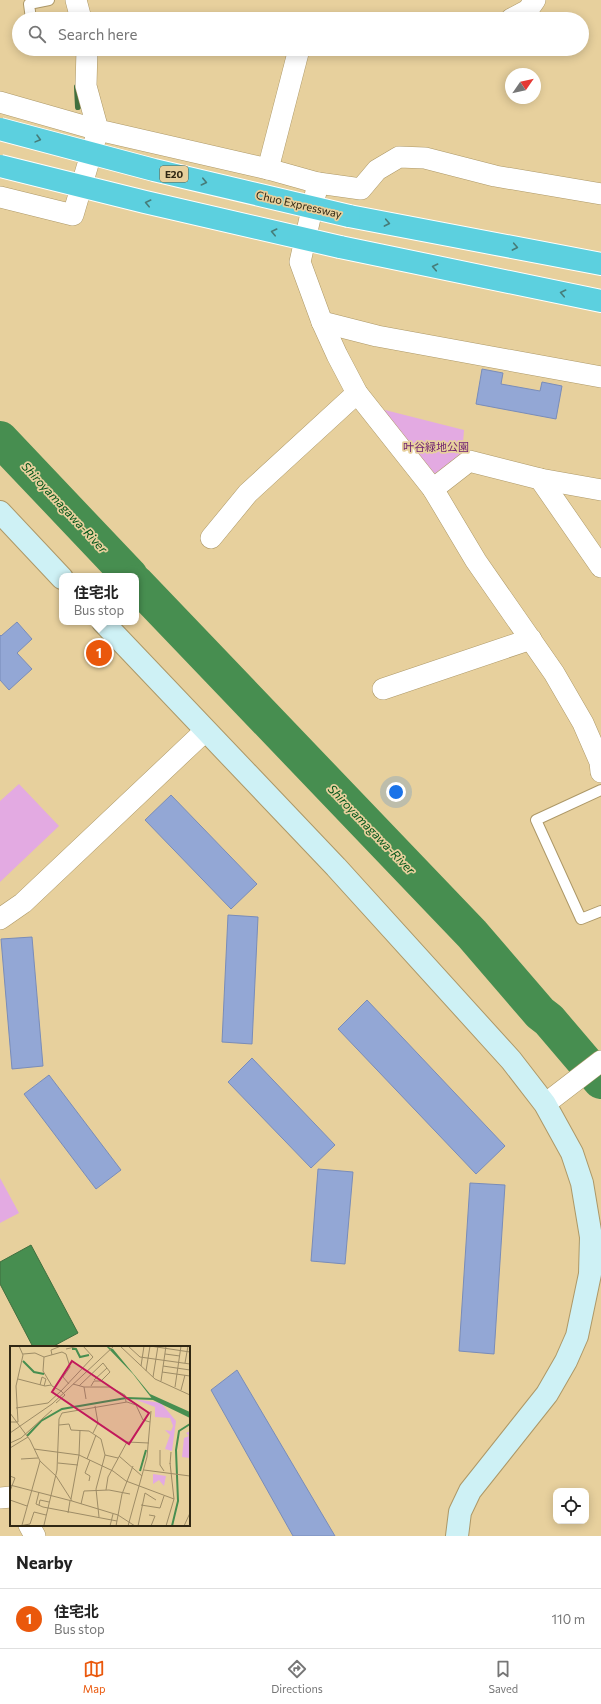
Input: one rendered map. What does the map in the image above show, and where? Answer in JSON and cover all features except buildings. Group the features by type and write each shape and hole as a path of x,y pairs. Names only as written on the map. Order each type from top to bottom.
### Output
{"highway":[{"name":"Chuo Expressway","path":"0,129 154,170 349,216 601,264"},
{"path":"0,166 145,202 340,247 601,301"}],"street":[{"path":"76,0 79,12"},
{"path":"524,12 528,10 536,0"},
{"path":"0,197 73,215 98,130 86,86 87,56"},
{"path":"268,169 297,56"},
{"path":"0,102 98,130 268,169 318,183 361,189 376,170 399,157 425,158 495,176 601,194"},
{"path":"318,183 300,262 322,322 357,393 433,489 476,561 554,673 583,723 600,762 601,772"},
{"path":"322,322 377,336 601,377"},
{"path":"211,538 248,494 357,393"},
{"path":"433,489 469,461 540,479 601,490"},
{"path":"540,479 601,567"},
{"path":"0,512 59,575"},
{"path":"106,625 341,873 511,1060 545,1104 572,1153 582,1183 591,1237 590,1274 583,1314 577,1336 566,1361 547,1394 470,1491 460,1512 457,1536"},
{"path":"383,689 530,639"},
{"path":"0,918 23,903 205,731"},
{"path":"545,1104 601,1061"},
{"path":"0,1498 10,1497"},
{"path":"30,1526 35,1536"}],"lane":[{"path":"30,12 28,2 49,0"},
{"path":"601,790 536,820 581,919 601,910"}],"green space":[{"name":"叶谷緑地公園","path":"377,408 464,430 462,456 433,481"},
{"path":"19,784 59,826 0,882 0,801"},
{"path":"0,1178 19,1213 0,1223"}],"shaded area":[{"path":"31,1245 78,1333 54,1346 32,1346 0,1284 0,1262"}],"waterway":[{"path":"77,87 78,107"},
{"name":"Shiroyamagawa-River","path":"0,439 127,573"},
{"name":"Shiroyamagawa-River","path":"139,586 472,934 601,1081"}],"place":[{"name":"住宅北","path":"99,653"}]}
